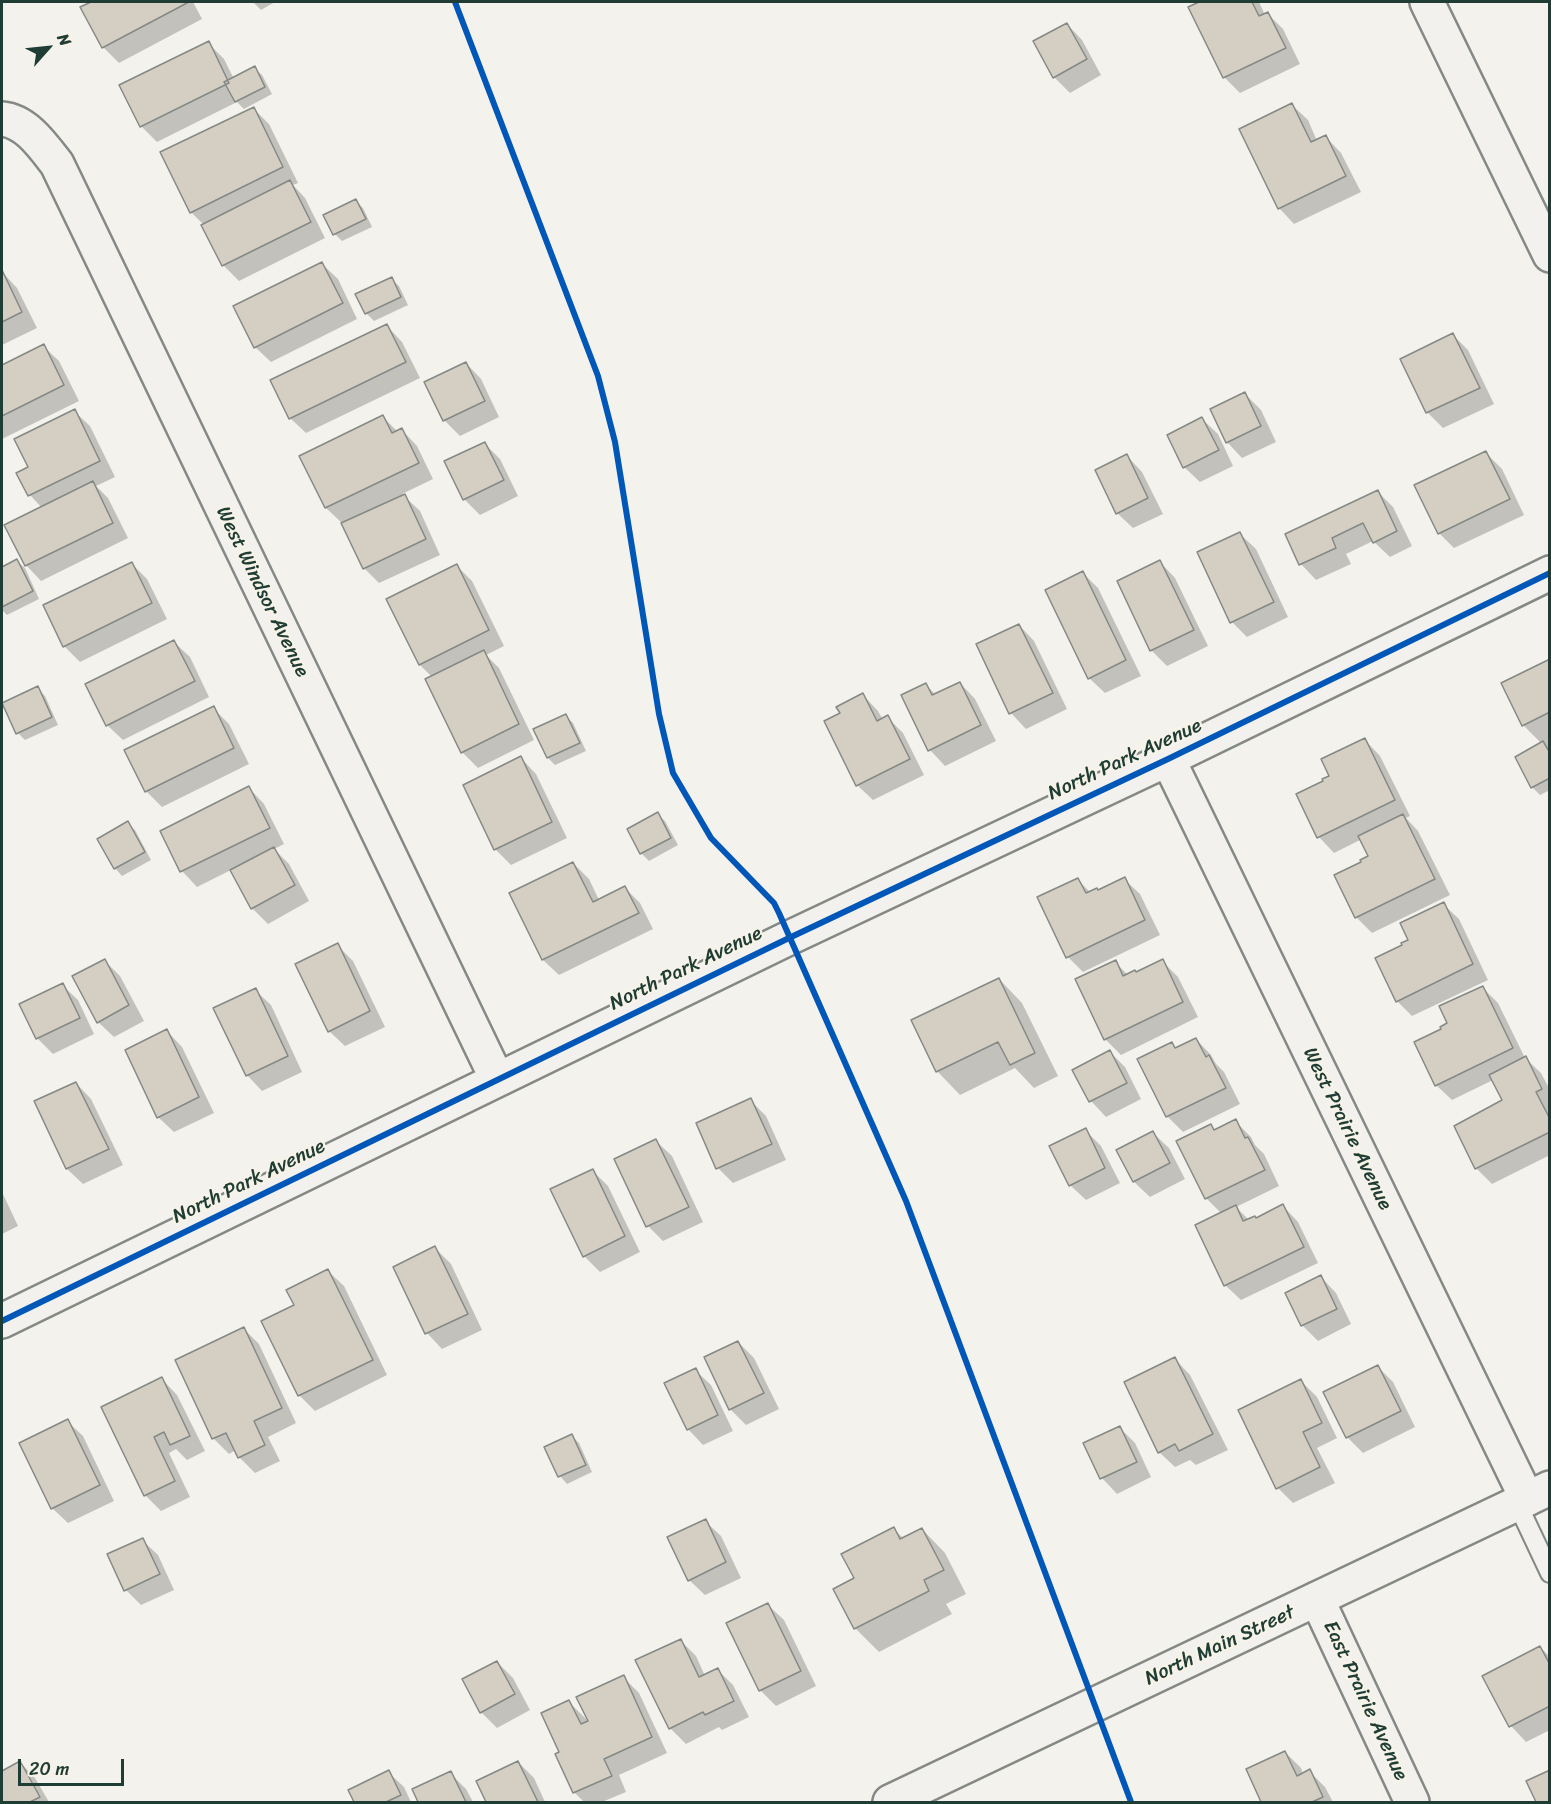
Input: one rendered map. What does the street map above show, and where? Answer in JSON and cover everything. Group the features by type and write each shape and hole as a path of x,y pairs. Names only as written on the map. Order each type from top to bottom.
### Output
{"street":[{"path":"1427,2 1550,255"},
{"name":"West Windsor Avenue","path":"5,120 35,136 57,164 496,1079"},
{"name":"North Park Avenue","path":"2,1321 496,1079 1168,759 1550,573"},
{"name":"West Prairie Avenue","path":"1168,759 1531,1497"},
{"name":"North Main Street","path":"890,1803 1531,1497"},
{"name":"East Prairie Avenue","path":"1317,1599 1412,1803"}],"lane":[{"path":"1531,1497 1550,1573"}],"building":[{"path":"91,2 187,3 102,48 80,7"},
{"path":"1199,2 1252,2 1259,16 1268,12 1286,48 1223,78 1188,7"},
{"path":"1067,23 1087,59 1053,78 1033,41"},
{"path":"209,41 229,83 140,127 119,85"},
{"path":"255,66 265,87 235,102 224,82"},
{"path":"1292,103 1311,142 1326,135 1346,176 1278,209 1239,129"},
{"path":"254,107 283,167 190,213 160,152"},
{"path":"290,180 311,222 222,266 201,225"},
{"path":"356,199 366,219 333,235 323,215"},
{"path":"322,262 343,303 254,348 233,306"},
{"path":"2,270 22,312 2,322"},
{"path":"392,277 401,297 365,314 355,294"},
{"path":"387,324 406,362 289,419 270,380"},
{"path":"1453,333 1480,388 1426,413 1400,359"},
{"path":"44,344 64,385 2,416 2,365"},
{"path":"466,362 485,401 443,421 424,382"},
{"path":"1245,392 1261,426 1226,443 1210,409"},
{"path":"75,409 100,461 28,496 16,473 28,467 14,439"},
{"path":"383,415 392,433 402,428 419,463 325,508 299,456"},
{"path":"1202,417 1219,450 1183,468 1167,435"},
{"path":"485,442 504,480 463,500 444,461"},
{"path":"1486,451 1510,499 1438,534 1414,485"},
{"path":"1127,454 1148,498 1116,514 1095,470"},
{"path":"93,481 113,523 25,566 4,525"},
{"path":"1378,490 1397,531 1373,543 1363,523 1332,538 1336,548 1299,565 1285,534"},
{"path":"405,494 426,539 363,569 341,523"},
{"path":"1240,532 1274,602 1230,623 1197,552"},
{"path":"17,559 33,591 2,607 2,567"},
{"path":"1160,560 1194,630 1150,651 1117,581"},
{"path":"132,562 152,603 63,647 43,605"},
{"path":"457,564 489,630 419,665 386,599"},
{"path":"1083,571 1126,660 1088,679 1045,590"},
{"path":"1019,624 1053,693 1009,714 976,644"},
{"path":"174,640 195,681 106,726 85,684"},
{"path":"484,650 519,724 461,753 425,679"},
{"path":"1550,659 1550,712 1522,726 1501,683"},
{"path":"960,682 981,725 928,751 901,695 926,683 932,695"},
{"path":"38,686 52,717 16,734 2,703"},
{"path":"863,693 877,721 888,715 910,759 856,786 824,721 840,713 836,707"},
{"path":"214,706 234,748 145,792 124,750"},
{"path":"566,714 580,743 547,758 533,729"},
{"path":"1365,738 1395,800 1317,838 1296,794 1329,776 1321,759"},
{"path":"1543,741 1550,753 1550,778 1531,788 1515,757"},
{"path":"521,756 552,822 494,850 463,785"},
{"path":"249,786 270,828 180,872 160,831"},
{"path":"658,812 671,838 640,854 627,829"},
{"path":"1403,814 1435,879 1355,918 1334,875 1361,862 1360,860 1368,856 1358,836"},
{"path":"128,821 145,852 114,869 97,839"},
{"path":"274,847 295,885 251,909 230,870"},
{"path":"573,862 593,902 625,886 639,913 542,960 509,893"},
{"path":"1125,877 1145,920 1066,958 1037,897 1078,878 1086,893"},
{"path":"1444,902 1473,964 1396,1002 1375,958 1408,940 1400,923"},
{"path":"338,943 370,1011 328,1032 295,964"},
{"path":"105,959 129,1005 97,1023 72,976"},
{"path":"1163,959 1183,1002 1104,1040 1075,979 1116,960 1123,976"},
{"path":"999,978 1035,1053 1010,1065 998,1042 936,1072 911,1020"},
{"path":"63,983 80,1018 36,1039 19,1004"},
{"path":"1483,986 1513,1048 1435,1086 1414,1042 1441,1029 1440,1027 1447,1023 1439,1006"},
{"path":"256,988 288,1056 246,1076 213,1008"},
{"path":"167,1029 199,1097 157,1118 125,1050"},
{"path":"1196,1038 1206,1057 1209,1055 1226,1088 1166,1117 1137,1059 1172,1042 1175,1048"},
{"path":"1110,1050 1127,1083 1089,1102 1072,1070"},
{"path":"1526,1056 1542,1089 1536,1092 1550,1119 1550,1132 1475,1169 1454,1126 1502,1100 1489,1075"},
{"path":"76,1082 109,1149 66,1169 34,1101"},
{"path":"751,1098 772,1144 716,1169 696,1123"},
{"path":"1236,1119 1265,1170 1205,1199 1176,1141 1211,1124 1214,1130"},
{"path":"1086,1128 1105,1168 1069,1186 1049,1146"},
{"path":"1153,1131 1170,1163 1133,1182 1116,1150"},
{"path":"656,1139 689,1207 646,1227 614,1159"},
{"path":"593,1169 625,1236 583,1257 550,1189"},
{"path":"1283,1204 1304,1247 1224,1286 1195,1225 1236,1205 1243,1221 1255,1216 1256,1218"},
{"path":"435,1246 468,1314 425,1334 393,1267"},
{"path":"328,1269 373,1360 298,1396 261,1321 294,1305 286,1290"},
{"path":"1321,1275 1337,1309 1301,1326 1285,1293"},
{"path":"244,1327 282,1408 254,1421 265,1445 238,1458 226,1433 212,1439 175,1360"},
{"path":"738,1341 764,1393 729,1410 704,1357"},
{"path":"1175,1357 1213,1434 1179,1451 1175,1444 1158,1453 1124,1382"},
{"path":"1378,1365 1401,1411 1346,1438 1323,1392"},
{"path":"696,1368 718,1415 687,1430 664,1383"},
{"path":"162,1377 190,1436 170,1445 164,1432 154,1437 175,1481 144,1496 101,1407"},
{"path":"1301,1379 1322,1423 1303,1432 1320,1467 1276,1489 1238,1410"},
{"path":"68,1419 100,1485 51,1509 19,1443"},
{"path":"1120,1426 1137,1462 1100,1479 1083,1443"},
{"path":"572,1434 586,1465 558,1477 544,1447"},
{"path":"706,1519 726,1562 688,1581 667,1537"},
{"path":"894,1527 900,1539 922,1528 944,1570 924,1580 929,1591 854,1629 833,1589 854,1578 841,1554"},
{"path":"143,1538 160,1574 124,1591 107,1554"},
{"path":"768,1603 801,1671 759,1691 726,1623"},
{"path":"681,1639 699,1677 718,1668 734,1701 705,1715 703,1712 669,1729 635,1660"},
{"path":"1540,1646 1550,1665 1550,1706 1509,1727 1482,1676"},
{"path":"497,1661 515,1694 480,1713 462,1679"},
{"path":"624,1675 652,1737 604,1759 612,1776 573,1793 555,1754 559,1752 541,1713 569,1700 581,1724 588,1721 576,1697"},
{"path":"1285,1751 1297,1776 1310,1769 1323,1797 1312,1802 1261,1802 1246,1769"},
{"path":"20,1761 40,1797 30,1802 2,1802 2,1771"},
{"path":"518,1761 538,1802 486,1802 476,1781"},
{"path":"389,1770 401,1795 386,1802 354,1802 348,1790"},
{"path":"1550,1770 1550,1802 1536,1802 1526,1781"},
{"path":"451,1771 466,1802 418,1802 412,1789"}],"cycle path":[{"path":"455,2 598,376 615,442 659,714 673,773 711,838 774,903 779,913 906,1201 1131,1802"},
{"path":"2,1321 789,938 1168,759 1550,573"}]}
